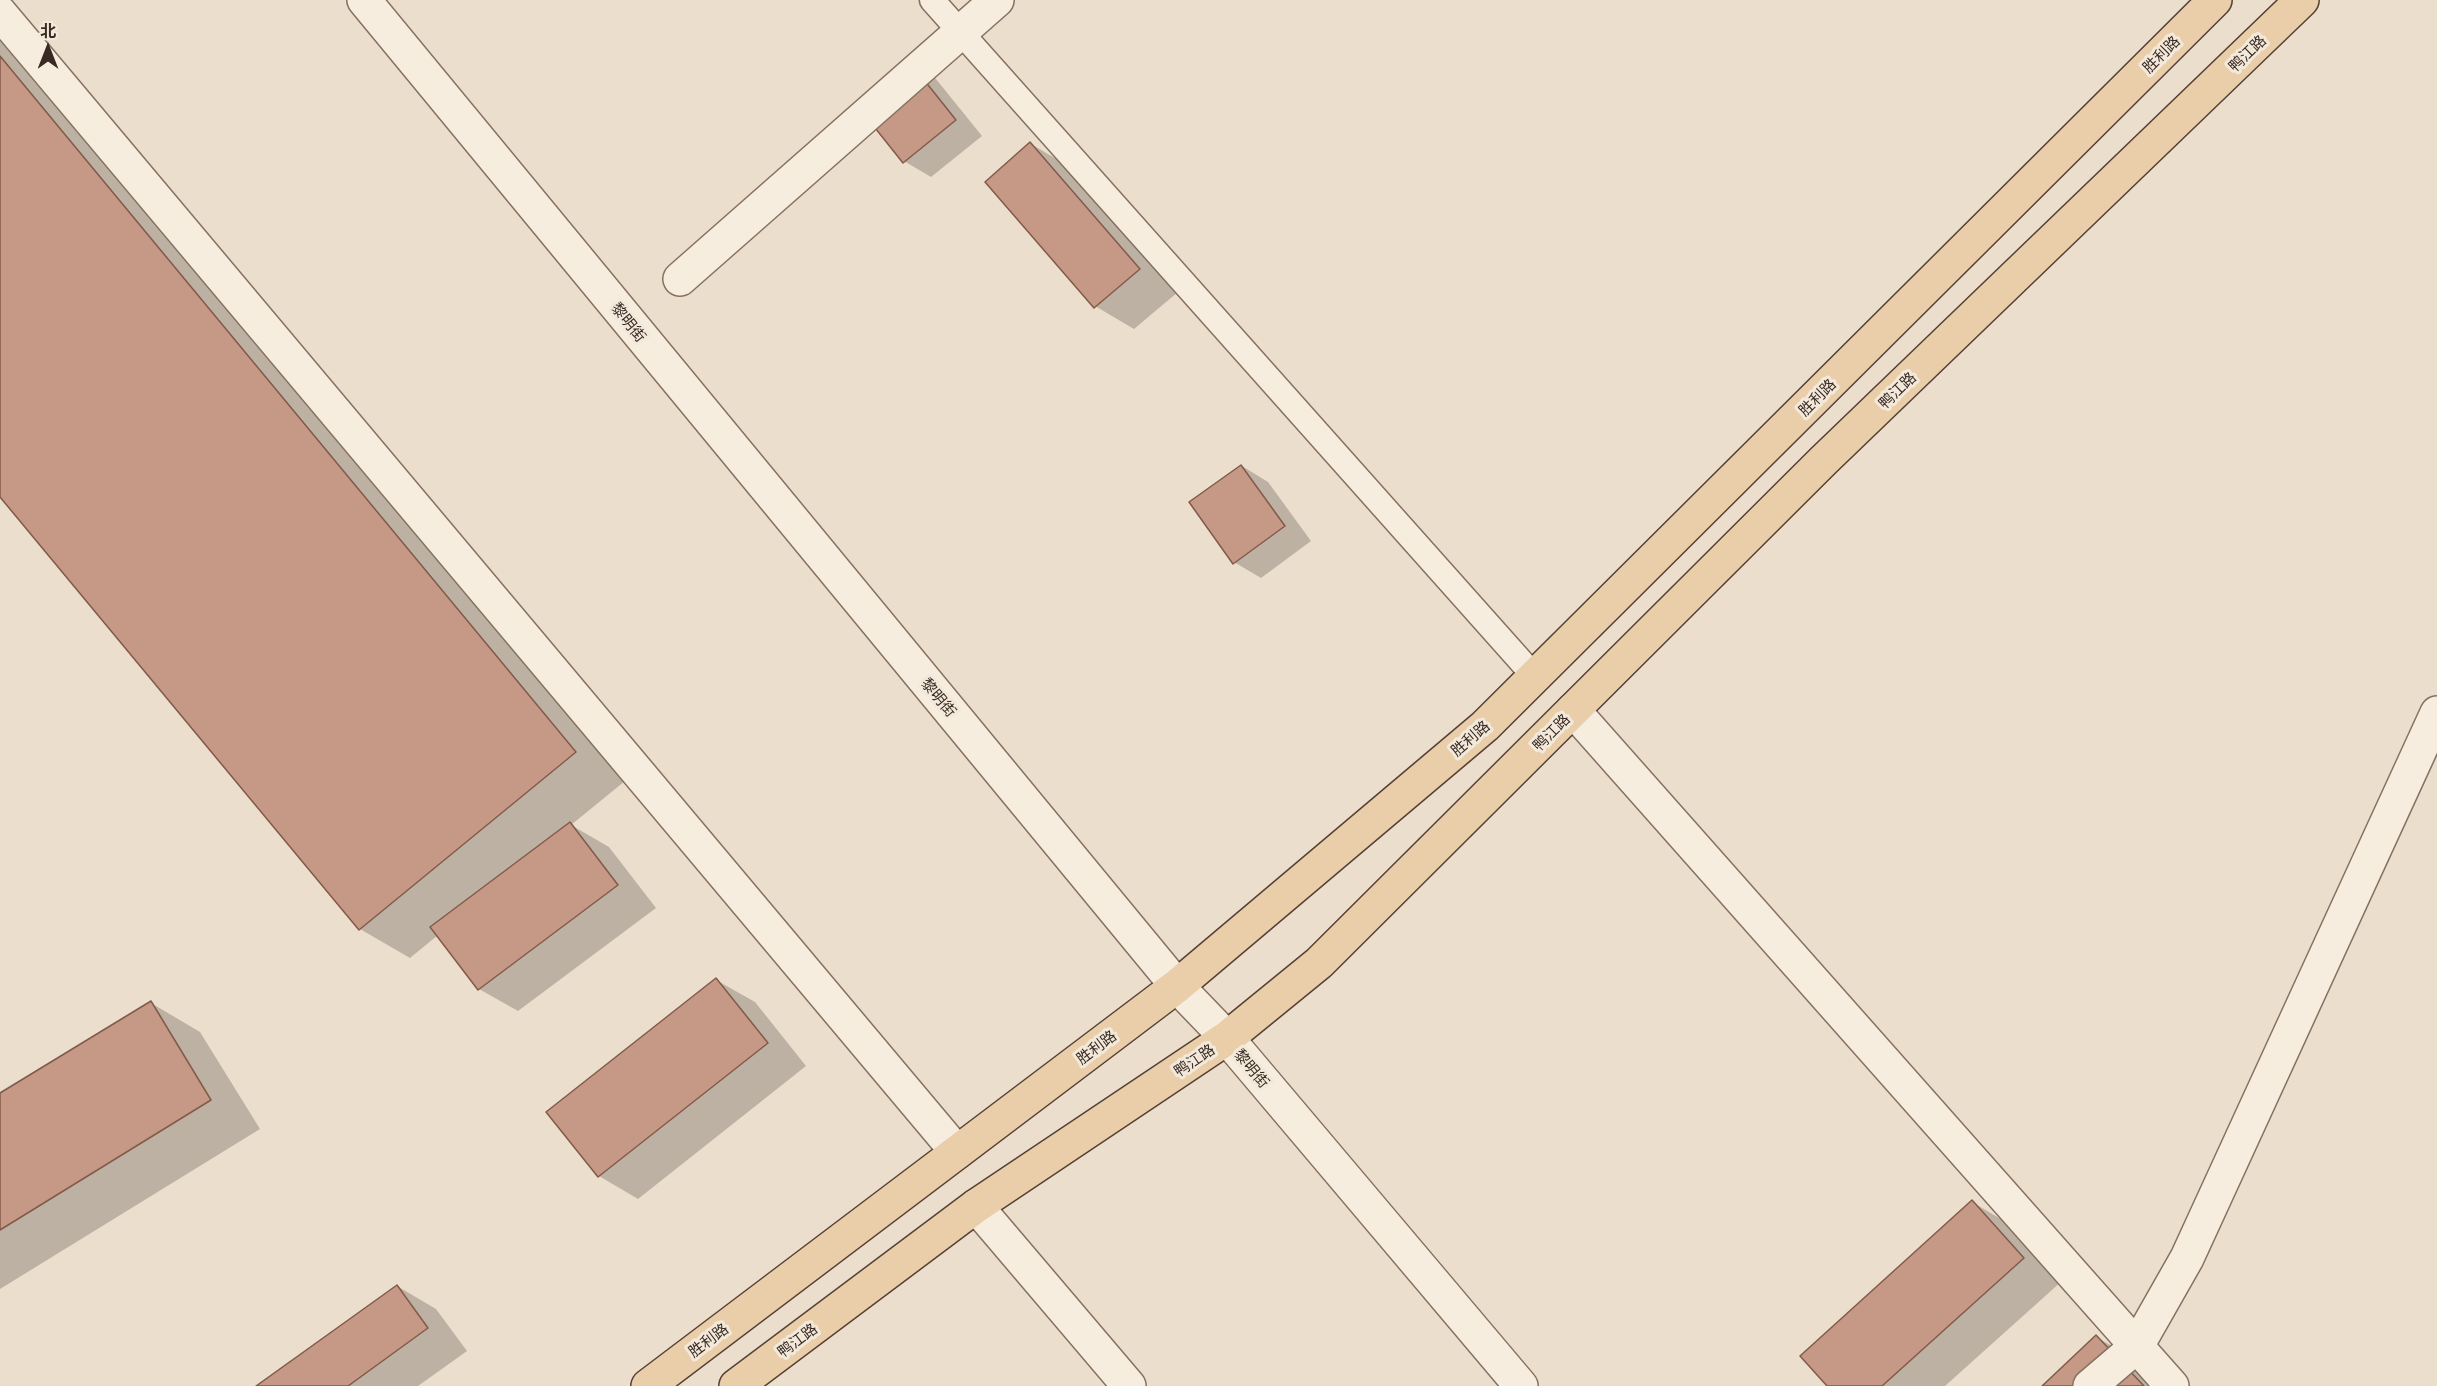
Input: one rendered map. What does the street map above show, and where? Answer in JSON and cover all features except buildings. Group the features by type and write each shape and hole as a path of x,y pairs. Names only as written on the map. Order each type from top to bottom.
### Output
{"main road":[{"name":"胜利路","path":"648,1386 1177,986 1485,726 2215,0"},
{"name":"鸭江路","path":"736,1386 976,1206 1227,1038 1319,963 1823,461 2302,0"}],"street":[{"name":"黎明街","path":"364,0 1177,986 1227,1038 1521,1386"},
{"path":"680,279 998,0"},
{"path":"0,13 957,1152"},
{"path":"1574,710 2172,1386"},
{"path":"2090,1386 2137,1346 2187,1258 2437,713"},
{"path":"976,1206 1129,1386"}],"lane":[{"path":"932,0 1535,677"}]}
